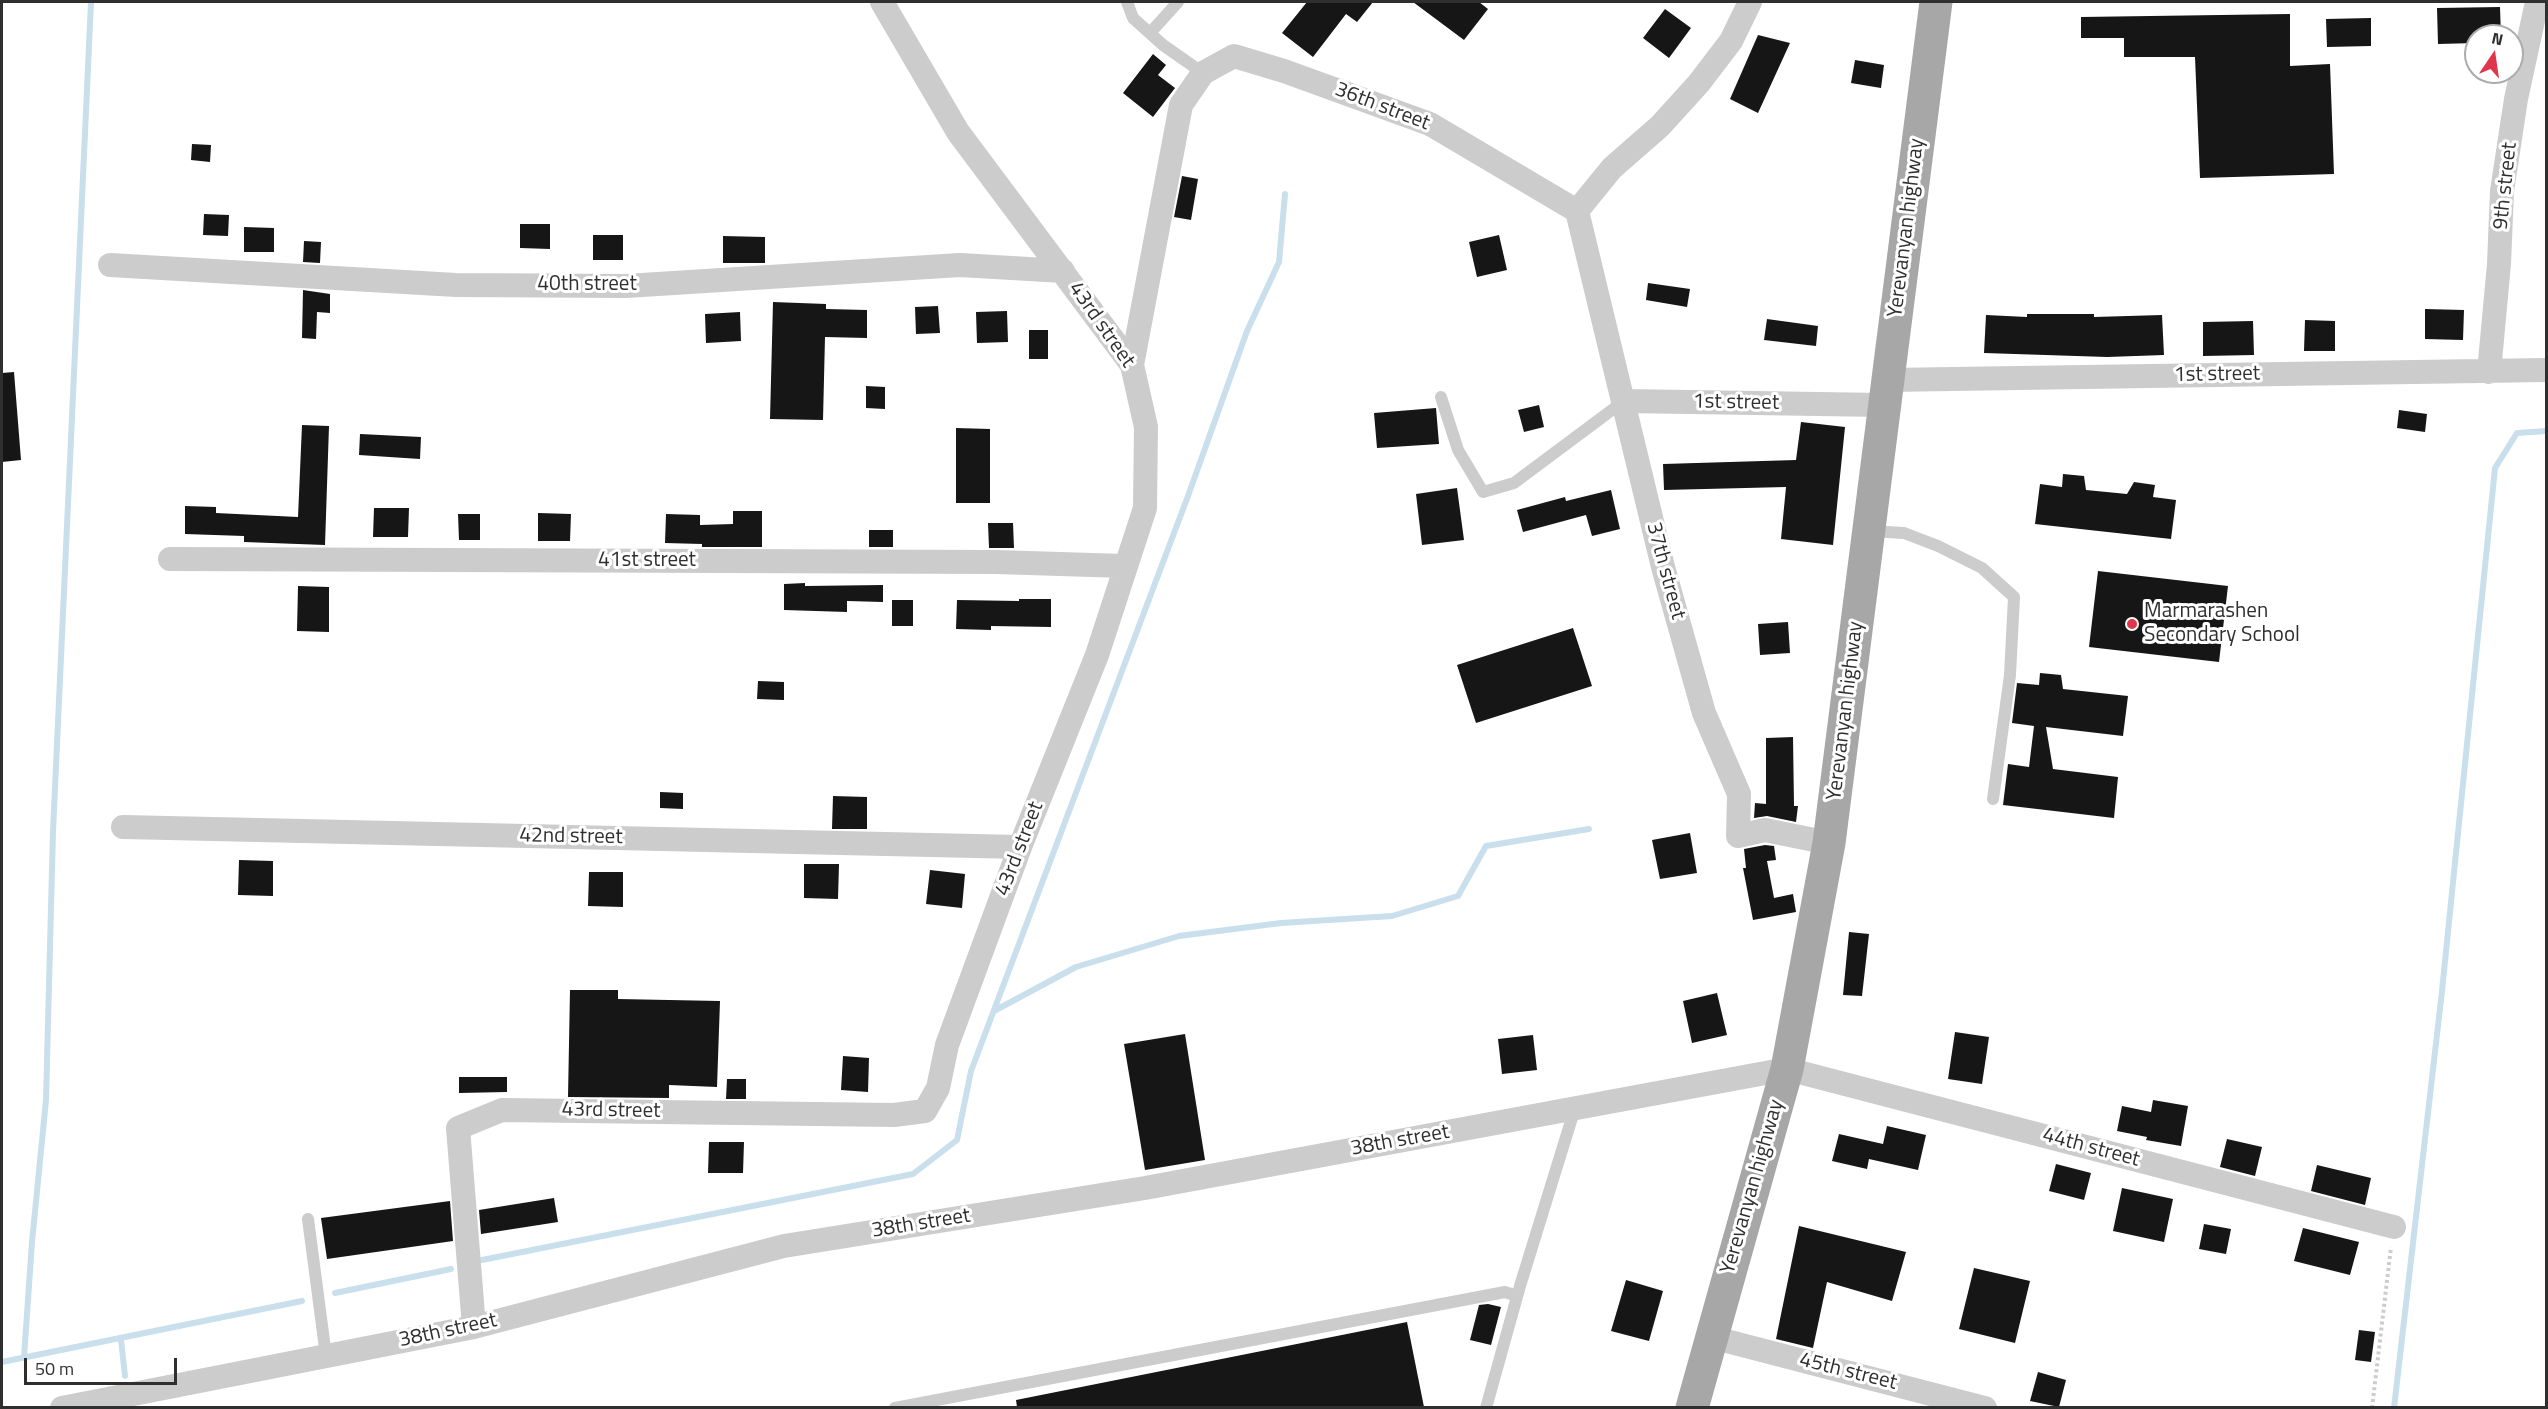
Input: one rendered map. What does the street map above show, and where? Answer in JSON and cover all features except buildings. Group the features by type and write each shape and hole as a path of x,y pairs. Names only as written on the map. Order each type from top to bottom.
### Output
{"main road":[{"name":"Yerevanyan highway","path":"1692,1407 1787,1069 1829,843 1935,2"}],"street":[{"name":"43rd street","path":"474,1327 458,1128 502,1110 894,1115 925,1111 938,1088 947,1045 1020,847 1097,655 1124,566 1145,508 1146,427 1132,365 958,132 882,2"},
{"path":"1577,211 1612,168 1660,126 1699,83 1731,41 1750,2"},
{"name":"9th street","path":"2489,372 2499,264 2502,191 2516,99 2537,2"},
{"name":"36th street","path":"1132,365 1181,105 1203,73 1234,56 1284,71 1418,120 1577,211"},
{"name":"37th street","path":"1577,211 1663,567 1704,713 1740,794 1738,836 1765,830 1829,843"},
{"name":"40th street","path":"110,265 467,285 627,286 960,265 1063,272"},
{"name":"1st street","path":"1624,401 2547,370"},
{"name":"41st street","path":"170,559 984,562 1124,566"},
{"name":"42nd street","path":"123,827 1020,847"},
{"name":"38th street","path":"62,1407 474,1327 783,1246 1145,1188 1787,1069"},
{"name":"44th street","path":"1787,1069 2394,1227"},
{"name":"45th street","path":"1711,1337 1985,1407"}],"lane":[{"path":"1127,2 1133,18 1203,73"},
{"path":"1150,33 1178,2"},
{"path":"1441,397 1458,450 1483,492 1514,483 1624,401"},
{"path":"1869,531 1904,533 1938,546 1982,568 2014,597 2010,675 1993,799"},
{"path":"1486,1407 1517,1296 1575,1108"},
{"path":"308,1219 326,1356"},
{"path":"895,1407 1505,1292 1517,1296"}],"path":[{"path":"2372,1407 2394,1227"}],"waterway":[{"path":"24,1357 32,1242 46,1100 53,831 91,2"},
{"path":"482,1260 913,1174 957,1140 971,1071 1188,496 1247,331 1279,262 1285,194"},
{"path":"2394,1408 2442,991 2495,468 2517,433 2546,431"},
{"path":"994,1011 1076,967 1179,936 1281,923 1392,916 1458,896 1486,846 1589,829"},
{"path":"335,1293 451,1269"},
{"path":"2,1362 302,1301"},
{"path":"121,1340 125,1376"}],"place":[{"name":"Marmarashen Secondary School","path":"2132,624"}]}
